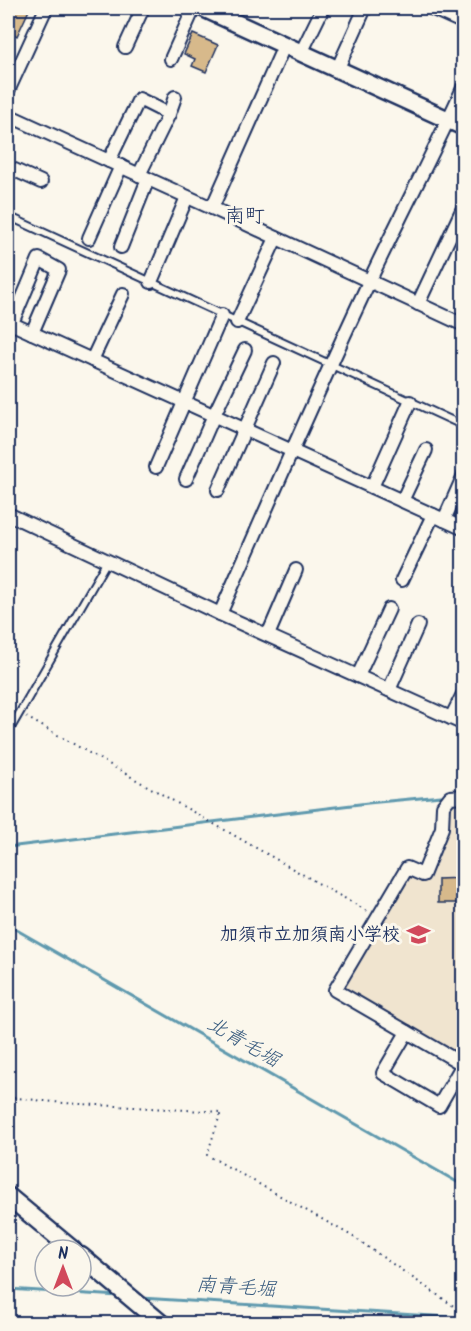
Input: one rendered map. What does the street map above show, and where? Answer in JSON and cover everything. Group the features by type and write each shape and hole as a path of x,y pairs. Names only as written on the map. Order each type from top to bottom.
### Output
{"street":[{"path":"8,91 46,8"},
{"path":"125,47 143,8"},
{"path":"171,59 194,8"},
{"path":"202,8 456,124"},
{"path":"302,53 323,8"},
{"path":"337,70 365,8"},
{"path":"431,8 464,23"},
{"path":"212,208 284,46"},
{"path":"220,614 369,282 456,124 464,86"},
{"path":"121,247 144,177 175,97"},
{"path":"89,238 139,99 169,114"},
{"path":"8,115 464,325"},
{"path":"8,166 40,182"},
{"path":"151,282 188,196"},
{"path":"418,304 464,206"},
{"path":"237,322 276,238"},
{"path":"32,333 59,270 39,259 10,322 32,333 464,529"},
{"path":"92,360 123,294"},
{"path":"156,467 222,315"},
{"path":"186,480 245,350"},
{"path":"218,490 274,363"},
{"path":"372,487 410,402"},
{"path":"402,501 426,450"},
{"path":"402,580 464,475"},
{"path":"8,514 220,614 464,724"},
{"path":"268,635 296,570"},
{"path":"358,676 389,609"},
{"path":"389,690 418,626"},
{"path":"451,718 464,692"},
{"path":"407,1032 383,1073 439,1106 463,1064 335,990 407,868 423,874 442,828 443,806 450,797 464,796"},
{"path":"8,1196 59,1238"},
{"path":"93,1266 162,1323"}],"lane":[{"path":"8,216 464,426"},
{"path":"8,733 107,561"}],"path":[{"path":"19,713 377,917"},
{"path":"8,1097 63,1103 221,1112 207,1155 352,1236 455,1307 464,1307"}],"shaded area":[{"name":"加須市立加須南小学校","path":"463,803 463,1061 342,988 408,874 425,881 446,830 447,808"}],"building":[{"path":"8,8 30,8 17,36 8,31"},
{"path":"193,34 218,45 206,72 192,66 195,59 184,54"},
{"path":"464,496 464,520 455,516"},
{"path":"464,878 464,903 438,903 438,879"}],"waterway":[{"path":"8,847 441,796"},
{"name":"北青毛堀","path":"8,925 464,1186"},
{"name":"南青毛堀","path":"8,1289 119,1296"},
{"name":"南青毛堀","path":"141,1298 464,1318"}],"place":[{"name":"加須市立加須南小学校","path":"418,935"}],"district":[{"name":"南町","path":"245,217"}]}
